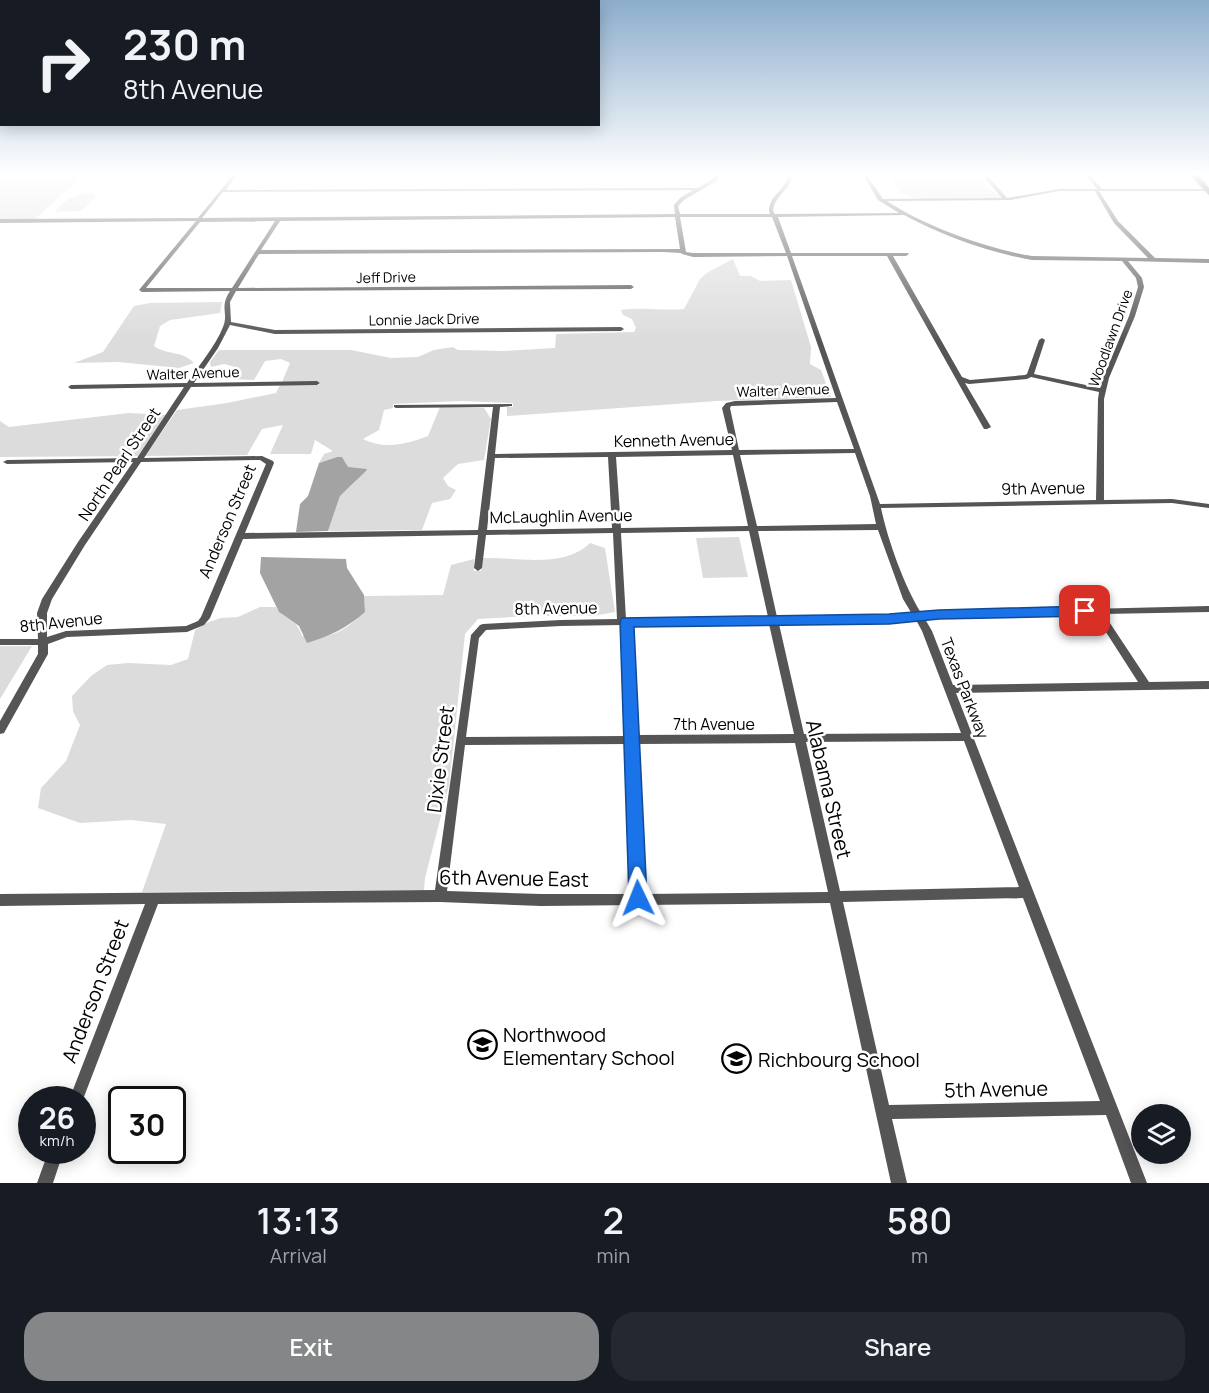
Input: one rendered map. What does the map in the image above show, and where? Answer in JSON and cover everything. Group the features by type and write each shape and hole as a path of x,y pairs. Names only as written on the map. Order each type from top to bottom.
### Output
{"street":[{"name":"Jeff Drive","path":"192,230 142,290 631,287"},
{"name":"North Pearl Street","path":"0,730 43,654 42,613 47,599 138,460 164,425 228,323 226,302 271,230"},
{"path":"679,230 683,251"},
{"name":"Texas Parkway","path":"780,230 877,506 881,527 908,599 927,631 1139,1183"},
{"path":"947,230 1019,257 1209,261"},
{"path":"1124,230 1153,260"},
{"path":"257,252 683,251 693,255 906,254"},
{"path":"890,254 987,427"},
{"name":"Woodlawn Drive","path":"1100,502 1099,449 1102,391 1142,287 1139,278 1124,260"},
{"name":"Lonnie Jack Drive","path":"228,323 275,332 621,329"},
{"path":"1030,375 1042,340"},
{"path":"959,378 972,382 1030,375 1102,391"},
{"name":"Walter Avenue","path":"71,387 317,383"},
{"name":"Walter Avenue","path":"728,404 840,400"},
{"name":"Alabama Street","path":"728,404 726,408 735,452 899,1183"},
{"path":"478,568 497,405"},
{"path":"396,406 510,405"},
{"name":"Kenneth Avenue","path":"491,456 858,451"},
{"path":"612,454 632,739 638,898"},
{"name":"Anderson Street","path":"138,460 262,458 268,461 270,468 241,536 205,618 197,626"},
{"path":"7,462 138,460"},
{"name":"9th Avenue","path":"877,506 1172,501 1209,506"},
{"name":"McLaughlin Avenue","path":"241,536 881,527"},
{"name":"8th Avenue","path":"481,628 487,625 503,624 889,619 920,616 1209,609"},
{"path":"1097,611 1146,686"},
{"name":"8th Avenue","path":"0,642 44,642 66,634 179,630 197,626"},
{"name":"Dixie Street","path":"440,896 474,637 481,628"},
{"path":"949,689 1209,685"},
{"name":"7th Avenue","path":"461,741 967,737"},
{"name":"6th Avenue East","path":"0,900 440,896 510,900 1027,892"},
{"name":"Anderson Street","path":"81,1086 154,898"},
{"name":"5th Avenue","path":"884,1112 1110,1108"},
{"path":"45,1183 52,1164"}],"shaded area":[{"path":"733,259 740,276 751,276 760,281 791,280 811,347 810,364 821,370 831,397 717,401 507,416 507,407 513,407 513,403 462,401 393,404 393,408 384,410 379,430 363,439 379,444 396,445 428,436 440,407 484,408 491,419 484,460 458,464 443,478 448,486 456,490 450,499 432,503 422,530 328,531 340,496 356,481 348,467 337,457 319,463 324,454 333,451 315,440 311,454 270,454 283,425 262,429 247,455 145,456 177,410 276,393 280,385 319,385 320,382 282,382 290,363 281,359 265,361 254,380 230,379 235,367 224,364 211,367 210,362 219,350 351,350 391,358 418,357 434,350 453,347 458,350 504,351 555,348 556,334 634,332 636,328 632,319 623,315 621,310 684,309 700,279 708,272"},
{"path":"222,302 220,313 170,320 160,326 154,346 185,356 194,363 179,368 118,362 74,363 103,352 134,306 150,303"},
{"path":"129,413 167,415 138,456 0,457 0,421 9,427"},
{"path":"342,457 348,467 367,469 340,496 328,531 296,532 300,504 308,496 319,463"},
{"path":"739,537 748,577 703,578 696,538"},
{"path":"590,543 605,548 615,612 593,616 478,619 465,634 449,785 425,878 424,890 142,892 166,824 131,820 80,823 38,808 41,788 66,761 80,725 73,711 72,696 91,676 107,665 128,663 171,665 188,659 195,630 206,623 221,618 238,617 260,607 276,607 297,626 302,636 330,635 343,630 365,612 364,596 443,595 451,565 474,559 474,571 481,571 483,558 554,559 579,551"},
{"path":"261,557 346,559 347,568 364,595 365,612 338,631 307,643 299,626 279,612 260,573"},
{"path":"0,646 32,646 0,699"}],"place":[{"name":"Northwood Elementary School","path":"482,1045"},
{"name":"Richbourg School","path":"737,1059"}],"route":[{"path":"638,898 627,622 889,619 939,615 1085,611"}]}
